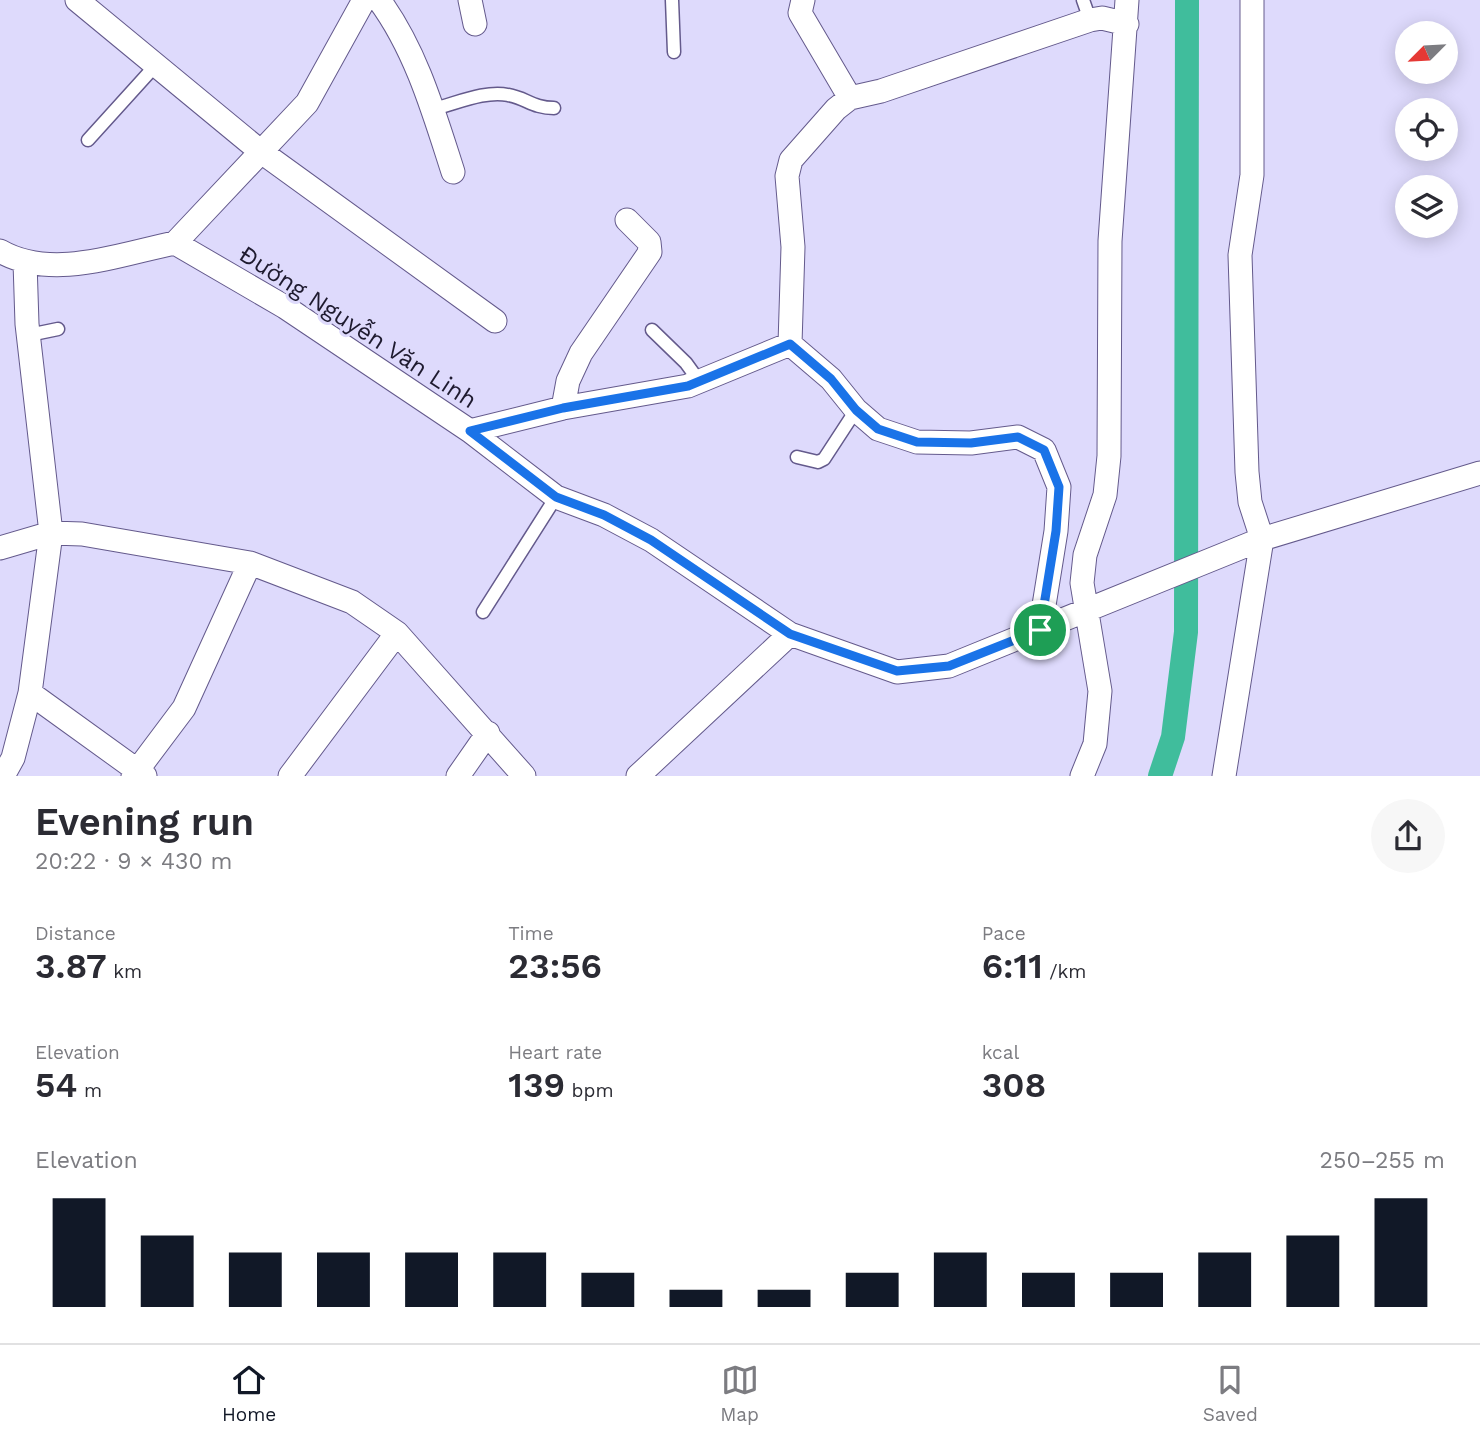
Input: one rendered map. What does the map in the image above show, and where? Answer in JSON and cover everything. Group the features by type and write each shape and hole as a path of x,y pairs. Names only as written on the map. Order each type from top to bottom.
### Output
{"street":[{"path":"77,0 260,151 495,321"},
{"path":"0,251 25,262 55,267 175,243 307,103 364,0"},
{"path":"379,0 403,37 433,109 453,172"},
{"path":"470,0 475,24"},
{"path":"803,0 800,13 850,98"},
{"path":"1082,776 1095,744 1100,691 1082,583 1085,555 1105,495 1109,456 1110,241 1127,0"},
{"path":"1224,776 1262,539 1250,502 1247,472 1240,256 1252,175 1252,0"},
{"path":"790,344 793,247 787,176 791,160 836,109 850,98 881,92 1087,10 1102,18 1127,24"},
{"path":"563,408 568,381 581,353 650,252 649,242 627,220"},
{"name":"Đường Nguyễn Văn Linh","path":"175,243 285,307 470,431 556,497 604,515 651,540 790,634 897,671 949,666 1262,539 1480,473"},
{"path":"3,776 13,758 30,693 51,533 29,335 25,262"},
{"path":"470,431 563,408 699,381 790,344"},
{"path":"790,344 831,379 856,410 878,429 917,442 971,443 1018,437 1044,450 1059,487 1056,531 1040,630"},
{"path":"0,548 51,533 82,534 250,563 352,602 397,633 524,776"},
{"path":"30,693 138,774 184,708 250,563"},
{"path":"290,776 397,633"},
{"path":"638,776 790,634"},
{"path":"458,776 488,733"}],"lane":[{"path":"672,0 674,52"},
{"path":"88,141 155,66"},
{"path":"433,109 486,95 508,94 537,108 554,108"},
{"path":"29,335 58,329"},
{"path":"652,330 699,381"},
{"path":"797,457 818,462 824,459 856,410"},
{"path":"483,612 556,497"}],"waterway":[{"path":"1160,776 1173,737 1186,632 1187,0"}],"route":[{"path":"790,344 831,379 856,410 878,429 917,442 971,443 1018,437 1044,450 1059,487 1056,531 1040,630 949,666 897,671 790,634 651,540 604,515 556,497 470,431 563,408 688,386 790,344"}]}
